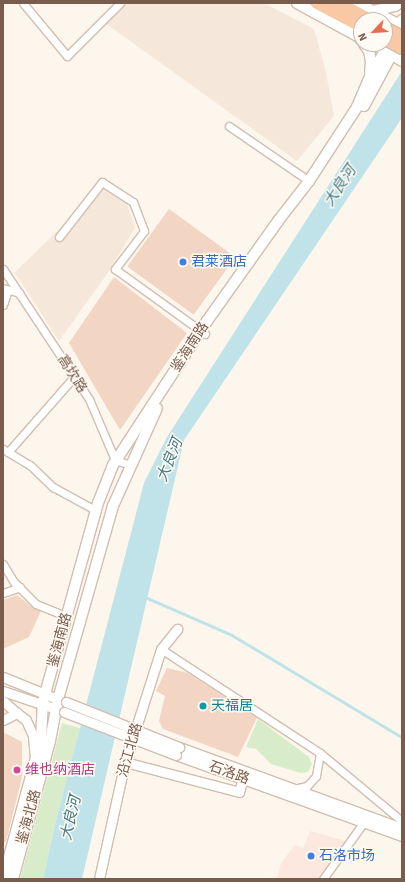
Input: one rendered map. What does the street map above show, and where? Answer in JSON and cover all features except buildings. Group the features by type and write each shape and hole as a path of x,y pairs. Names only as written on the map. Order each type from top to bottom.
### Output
{"highway":[{"path":"317,3 353,31"},
{"path":"338,3 364,12"},
{"path":"393,43 402,48"}],"main road":[{"path":"297,3 353,33"},
{"path":"357,3 368,12"},
{"path":"380,12 399,3"},
{"name":"鉴海南路","path":"44,699 98,503 115,460 278,221 309,181 357,107 368,81 388,53 402,29"},
{"path":"368,52 371,64 368,81"},
{"path":"388,53 402,61"},
{"name":"鉴海南路","path":"61,706 113,506 155,410 202,333 282,224 314,184 362,110 388,53"},
{"name":"鉴海北路","path":"3,879 41,739 44,699"},
{"name":"鉴海北路","path":"13,879 50,741 61,706"}],"street":[{"path":"23,3 67,56 120,3"},
{"path":"228,126 309,181"},
{"path":"59,237 102,182 133,202 144,231 115,269 202,333"},
{"name":"高坎路","path":"3,269 88,399 115,460"},
{"path":"3,305 6,289 19,293"},
{"path":"74,377 5,451 30,466 54,487 95,510"},
{"path":"115,460 130,465"},
{"path":"3,564 20,587 36,604 66,616"},
{"path":"3,593 20,587"},
{"name":"沿江北路","path":"99,879 125,762 161,649 178,629"},
{"path":"161,649 320,753 402,821"},
{"path":"3,677 44,699"},
{"path":"3,691 44,699"},
{"name":"石洛路","path":"44,699 243,778 402,836"},
{"path":"3,701 26,720 33,736 35,760"},
{"path":"3,720 17,713"},
{"name":"石洛路","path":"178,751 293,789 402,828"},
{"path":"293,789 307,786 316,776 320,753"},
{"path":"125,762 239,792 243,778"},
{"path":"323,879 364,822"}],"shaded area":[{"path":"124,3 264,3 314,29 326,72 334,116 297,161 105,23"},
{"path":"102,188 127,204 135,228 107,274 59,341 14,273"},
{"name":"石洛市场","path":"310,831 346,841 319,879 277,879 281,863 295,845 303,848"}],"green space":[{"path":"258,719 309,757 312,764 308,772 301,773 271,764 256,749 246,747"},
{"path":"62,723 80,728 55,824 43,879 20,879"}],"water":[{"name":"大良河","path":"402,71 402,118 184,440 82,879 43,879 55,824 144,483 167,437"}],"waterway":[{"path":"145,597 232,635 402,737"}],"place":[{"name":"君莱酒店","path":"183,262"},
{"name":"天福居","path":"203,706"},
{"name":"维也纳酒店","path":"17,770"},
{"name":"石洛市场","path":"311,856"}]}
